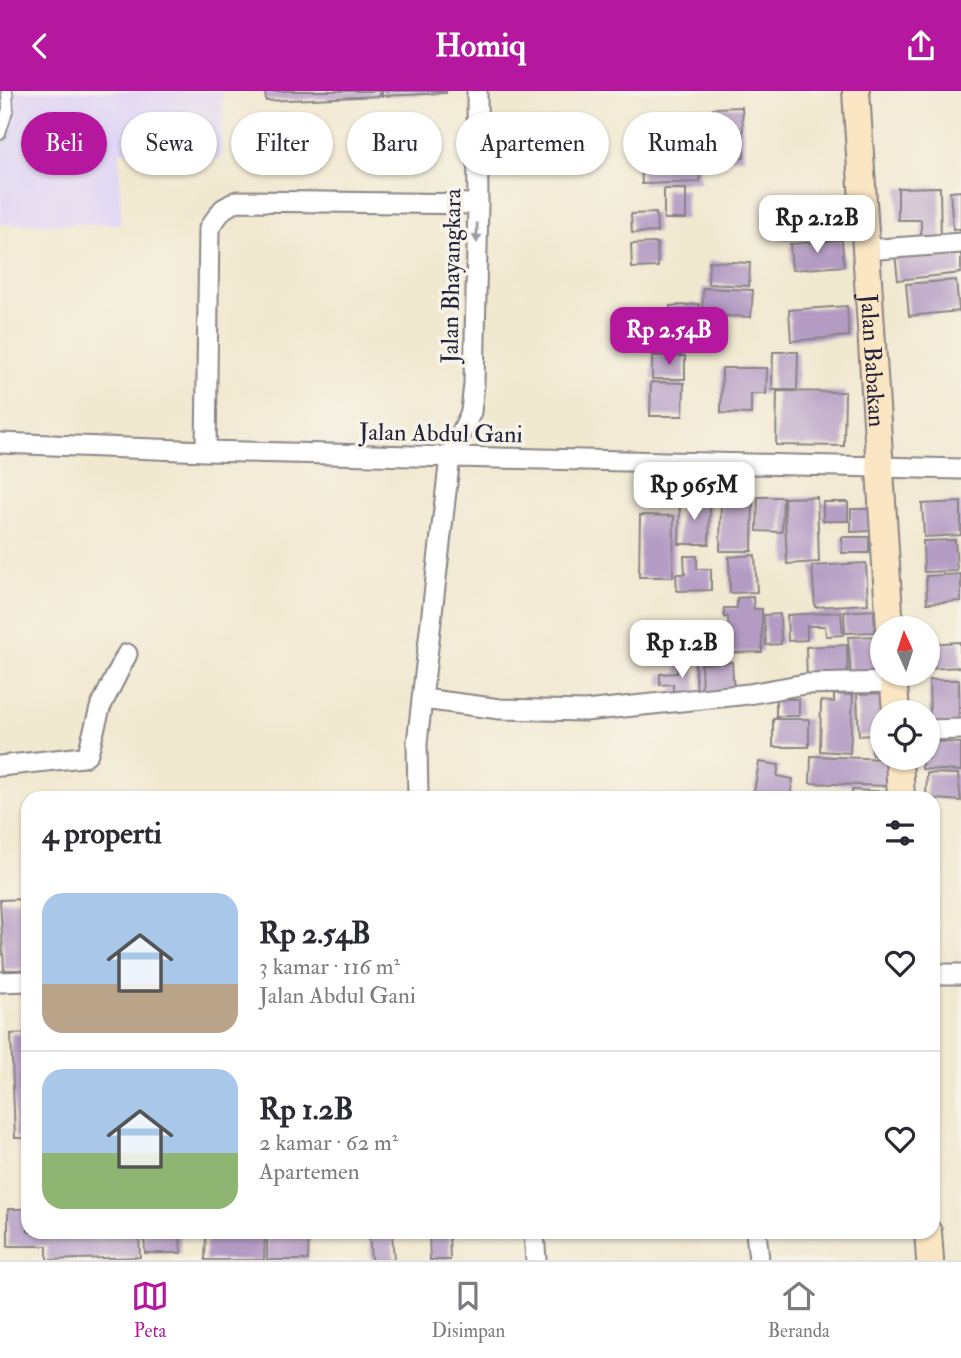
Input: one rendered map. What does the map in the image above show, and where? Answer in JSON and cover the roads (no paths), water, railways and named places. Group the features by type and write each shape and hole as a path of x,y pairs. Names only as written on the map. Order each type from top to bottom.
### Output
{"street":[{"name":"Jalan Bhayangkara","path":"450,457 465,429 473,393 478,204 477,91"},
{"name":"Jalan Babakan","path":"856,91 889,616"},
{"path":"206,451 209,228 223,209 237,201 478,204"},
{"path":"866,250 961,243"},
{"name":"Jalan Abdul Gani","path":"0,443 206,451 961,469"},
{"path":"418,791 417,743 450,457"},
{"path":"0,766 83,757 88,753 100,708 127,654"},
{"path":"423,699 500,709 585,711 749,694 805,684 870,680"},
{"path":"940,730 961,729"},
{"path":"900,770 901,791"},
{"path":"940,974 961,974"},
{"path":"0,982 21,981"},
{"path":"534,1239 536,1260"},
{"path":"757,1239 759,1260"},
{"path":"929,1239 930,1260"}],"lane":[{"path":"0,134 8,109 8,91"}]}
